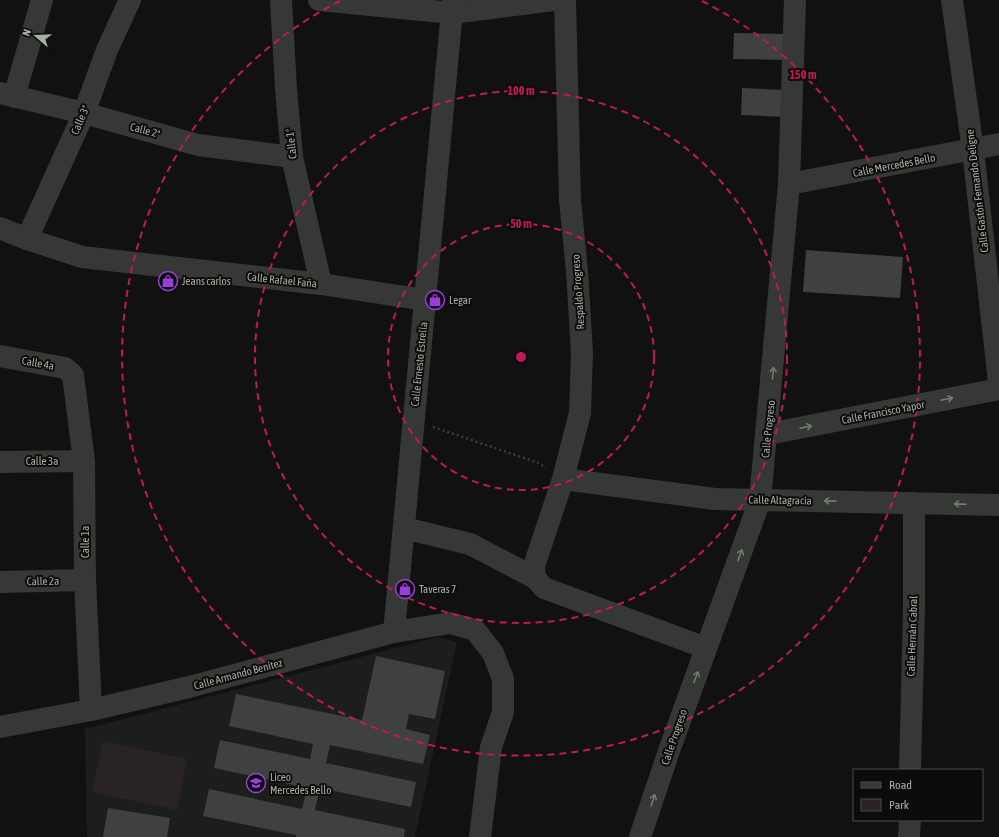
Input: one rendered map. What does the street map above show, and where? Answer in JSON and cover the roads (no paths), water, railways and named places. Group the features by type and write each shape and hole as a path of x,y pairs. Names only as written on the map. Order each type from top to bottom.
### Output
{"street":[{"path":"7,95 42,0"},
{"name":"Calle 3ª","path":"27,239 84,113 107,50 130,0"},
{"name":"Calle 1ª","path":"281,0 292,157 321,284"},
{"path":"319,0 452,7 553,0"},
{"name":"Respaldo Progreso","path":"535,578 534,566 563,479 580,413 582,353 570,200 565,0"},
{"name":"Calle Progreso","path":"640,837 706,648 760,500 768,434 789,184 795,0"},
{"name":"Calle Gastón Fernando Deligne","path":"952,0 973,150 999,382"},
{"name":"Calle Ernesto Estrella","path":"394,632 452,7"},
{"name":"Calle 2ª","path":"7,95 84,113 198,145 292,157"},
{"name":"Calle Mercedes Bello","path":"789,184 999,144"},
{"name":"Calle Rafael Faña","path":"0,228 27,239 82,257 321,284 425,300"},
{"name":"Calle 4a","path":"0,356 65,368 73,375"},
{"name":"Calle 1a","path":"73,375 84,461 85,580 91,710"},
{"name":"Calle Francisco Yapor","path":"768,434 999,389"},
{"name":"Calle 3a","path":"0,462 84,461"},
{"name":"Calle Altagracia","path":"563,479 715,499 999,505"},
{"name":"Calle Hernán Cabral","path":"910,769 914,610 914,503"},
{"path":"404,528 470,544 535,578 544,588 706,648"},
{"name":"Calle 2a","path":"0,582 85,580"},
{"name":"Calle Armando Benítez","path":"0,727 91,710 189,687 394,632 450,623 475,630 493,653 503,679 503,712 491,747 480,837"},
{"path":"909,837 910,821"}],"place":[{"name":"Jeans carlos","path":"168,281"},
{"name":"Legar","path":"435,300"},
{"name":"Taveras 7","path":"405,589"},
{"name":"Liceo Mercedes Bello","path":"256,783"}]}
